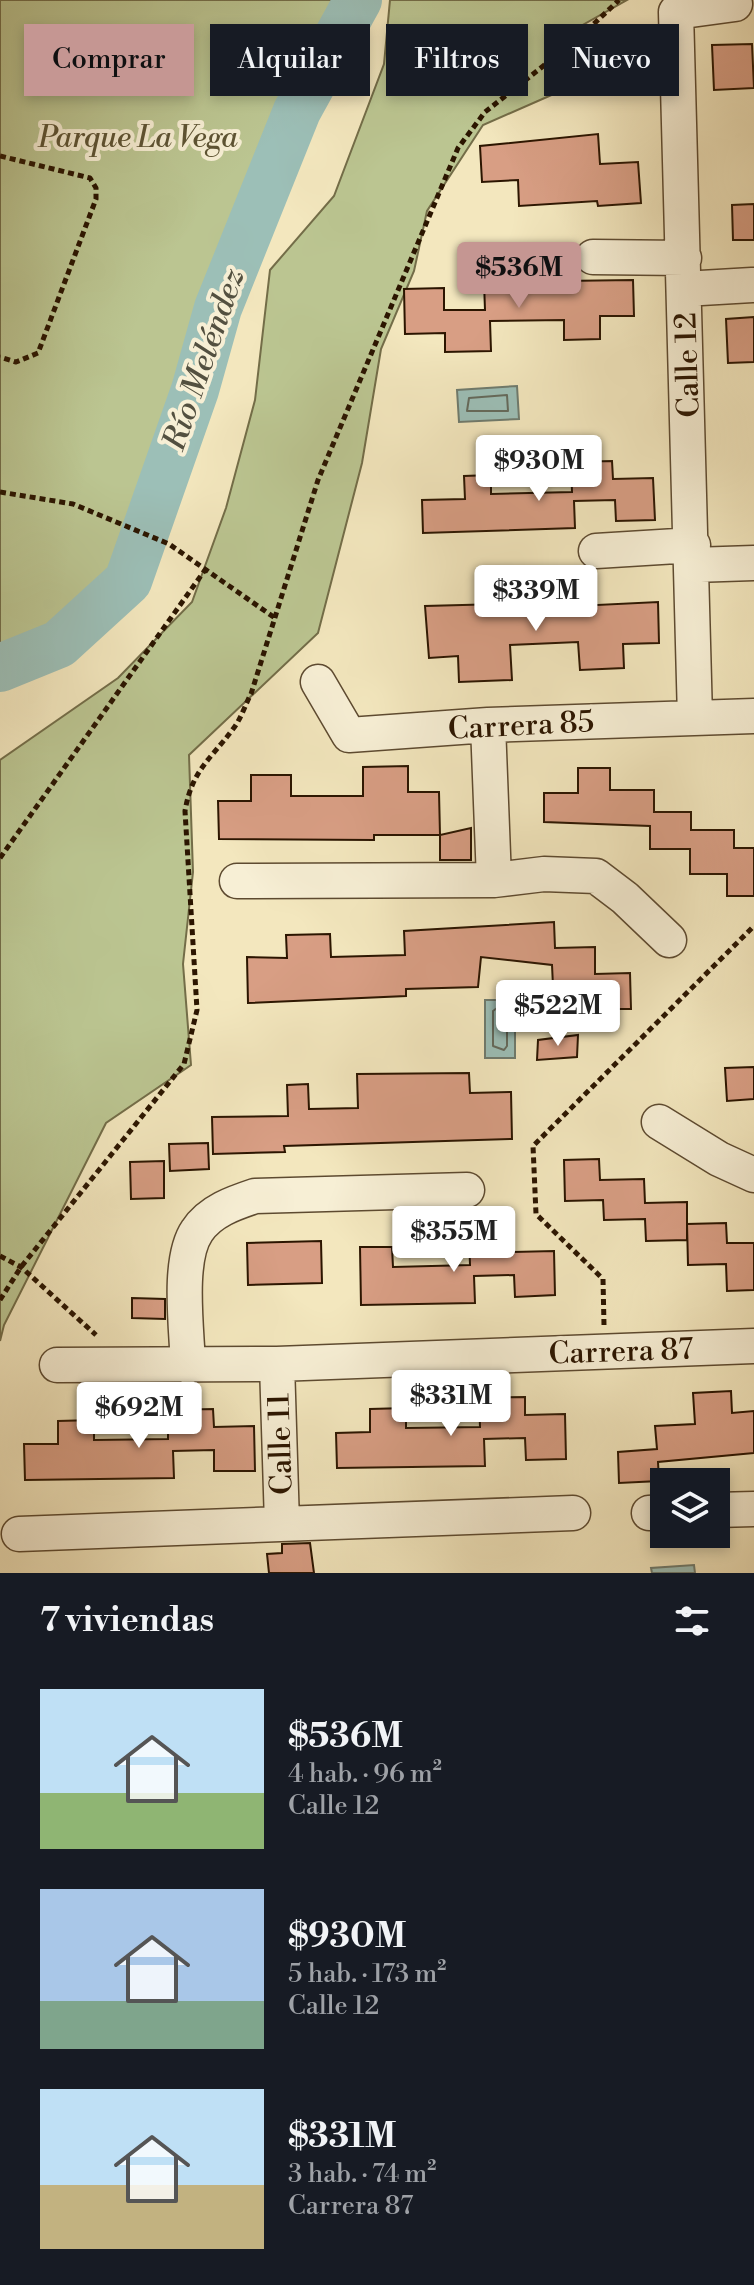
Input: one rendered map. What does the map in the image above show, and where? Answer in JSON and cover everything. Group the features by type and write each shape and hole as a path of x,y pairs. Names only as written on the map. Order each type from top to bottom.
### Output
{"street":[{"name":"Calle 12","path":"695,718 676,12 735,4"},
{"path":"593,257 752,285"},
{"path":"596,551 693,555 754,563"},
{"name":"Carrera 85","path":"318,682 349,735 488,725 754,716"},
{"path":"488,725 494,880"},
{"path":"237,881 494,880 544,874 596,876 625,898 669,940"},
{"path":"659,1122 719,1159 754,1175"},
{"path":"188,1366 186,1261 197,1231 223,1208 255,1196 467,1190"},
{"name":"Carrera 87","path":"57,1365 277,1364 754,1346"},
{"name":"Calle 11","path":"277,1364 282,1524"},
{"path":"730,1510 754,1509"},
{"path":"19,1534 573,1513"}],"path":[{"path":"0,1300 21,1267 184,1064 197,1010 185,811 189,789 199,768 235,727 251,694 318,480 458,148 485,112 580,37 619,0"},
{"path":"0,156 90,178 96,188 96,199 38,353 16,362 0,357"},
{"path":"0,492 73,504 169,544 275,618"},
{"path":"0,858 205,570"},
{"path":"605,1351 603,1279 536,1214 533,1146 754,926"},
{"path":"0,1256 21,1267 105,1344 119,1364"}],"green space":[{"name":"Parque La Vega","path":"0,0 358,0 345,24 210,24 210,96 305,96 218,308 195,390 128,581 59,644 0,668"},
{"path":"390,0 627,0 584,24 544,24 544,96 549,96 483,125 427,211 414,271 381,349 362,463 318,633 189,755 193,872 183,964 191,1065 106,1123 4,1325 0,1341 0,760 118,678 192,602 226,508 255,400 270,270 334,196 384,64 386,43 386,96 528,96 528,24 388,24"}],"water":[{"path":"517,386 519,419 459,422 457,390"},
{"path":"485,1000 515,1000 515,1058 485,1058"},
{"path":"694,1565 695,1573 652,1573 651,1568"}],"building":[{"path":"752,44 754,88 714,90 712,45"},
{"path":"598,134 600,164 638,162 641,203 598,206 597,201 519,206 518,180 482,182 480,146"},
{"path":"754,204 754,240 733,240 732,205"},
{"path":"633,280 634,316 600,316 600,339 564,340 564,320 490,321 491,351 445,352 445,333 405,334 404,289 444,288 444,310 485,310 484,282"},
{"path":"754,317 754,362 728,363 726,319"},
{"path":"612,461 613,479 653,478 655,520 616,521 615,500 574,501 575,528 423,533 422,500 465,499 464,476 491,475 491,494 572,492 571,462"},
{"path":"577,602 577,606 658,602 659,643 623,644 624,668 580,670 578,642 510,645 512,680 459,682 458,656 429,658 425,606"},
{"path":"408,766 408,792 439,792 440,835 374,835 374,840 219,839 218,801 251,801 251,775 291,775 291,796 363,796 363,767"},
{"path":"578,768 610,768 610,790 654,790 654,812 691,812 691,830 734,830 734,848 754,848 754,896 727,896 727,874 690,874 690,849 650,849 650,826 544,822 544,793 578,793"},
{"path":"471,828 471,860 440,860 440,835"},
{"path":"554,922 555,948 595,947 595,974 630,973 631,1009 586,1009 586,985 553,986 552,965 481,957 478,987 406,989 406,996 248,1003 247,957 287,958 286,935 330,934 331,957 405,955 404,931"},
{"path":"578,1035 577,1057 537,1060 538,1040"},
{"path":"754,1067 754,1099 727,1101 725,1068"},
{"path":"469,1073 470,1093 511,1092 512,1139 284,1146 285,1152 213,1154 212,1117 288,1116 287,1085 308,1084 309,1109 358,1108 357,1074"},
{"path":"208,1143 209,1169 170,1171 169,1144"},
{"path":"599,1159 600,1180 644,1179 645,1203 687,1202 687,1240 646,1241 645,1219 604,1220 603,1200 565,1201 564,1160"},
{"path":"164,1161 164,1198 131,1199 130,1162"},
{"path":"726,1223 727,1243 754,1243 754,1290 727,1291 726,1264 688,1265 687,1224"},
{"path":"513,1234 513,1252 554,1251 555,1295 515,1297 514,1275 474,1276 475,1303 361,1305 360,1247 392,1247 393,1267 470,1265 469,1236"},
{"path":"321,1241 322,1283 248,1285 247,1243"},
{"path":"132,1298 165,1299 165,1319 132,1318"},
{"path":"731,1391 732,1413 754,1411 754,1453 658,1462 658,1468 650,1468 650,1481 619,1483 618,1452 657,1449 655,1426 695,1424 693,1393"},
{"path":"525,1397 525,1415 565,1414 566,1459 526,1460 525,1438 484,1439 485,1466 337,1468 336,1433 370,1432 370,1409 406,1408 406,1428 480,1427 479,1398"},
{"path":"213,1409 214,1427 254,1426 255,1471 214,1471 214,1450 173,1451 174,1478 25,1480 24,1444 58,1444 58,1421 94,1420 94,1440 168,1439 168,1410"},
{"path":"310,1543 314,1573 269,1573 267,1554 282,1553 282,1544"}],"waterway":[{"name":"Río Meléndez","path":"0,668 59,644 128,581 195,390 218,308 297,111 358,0"}]}
